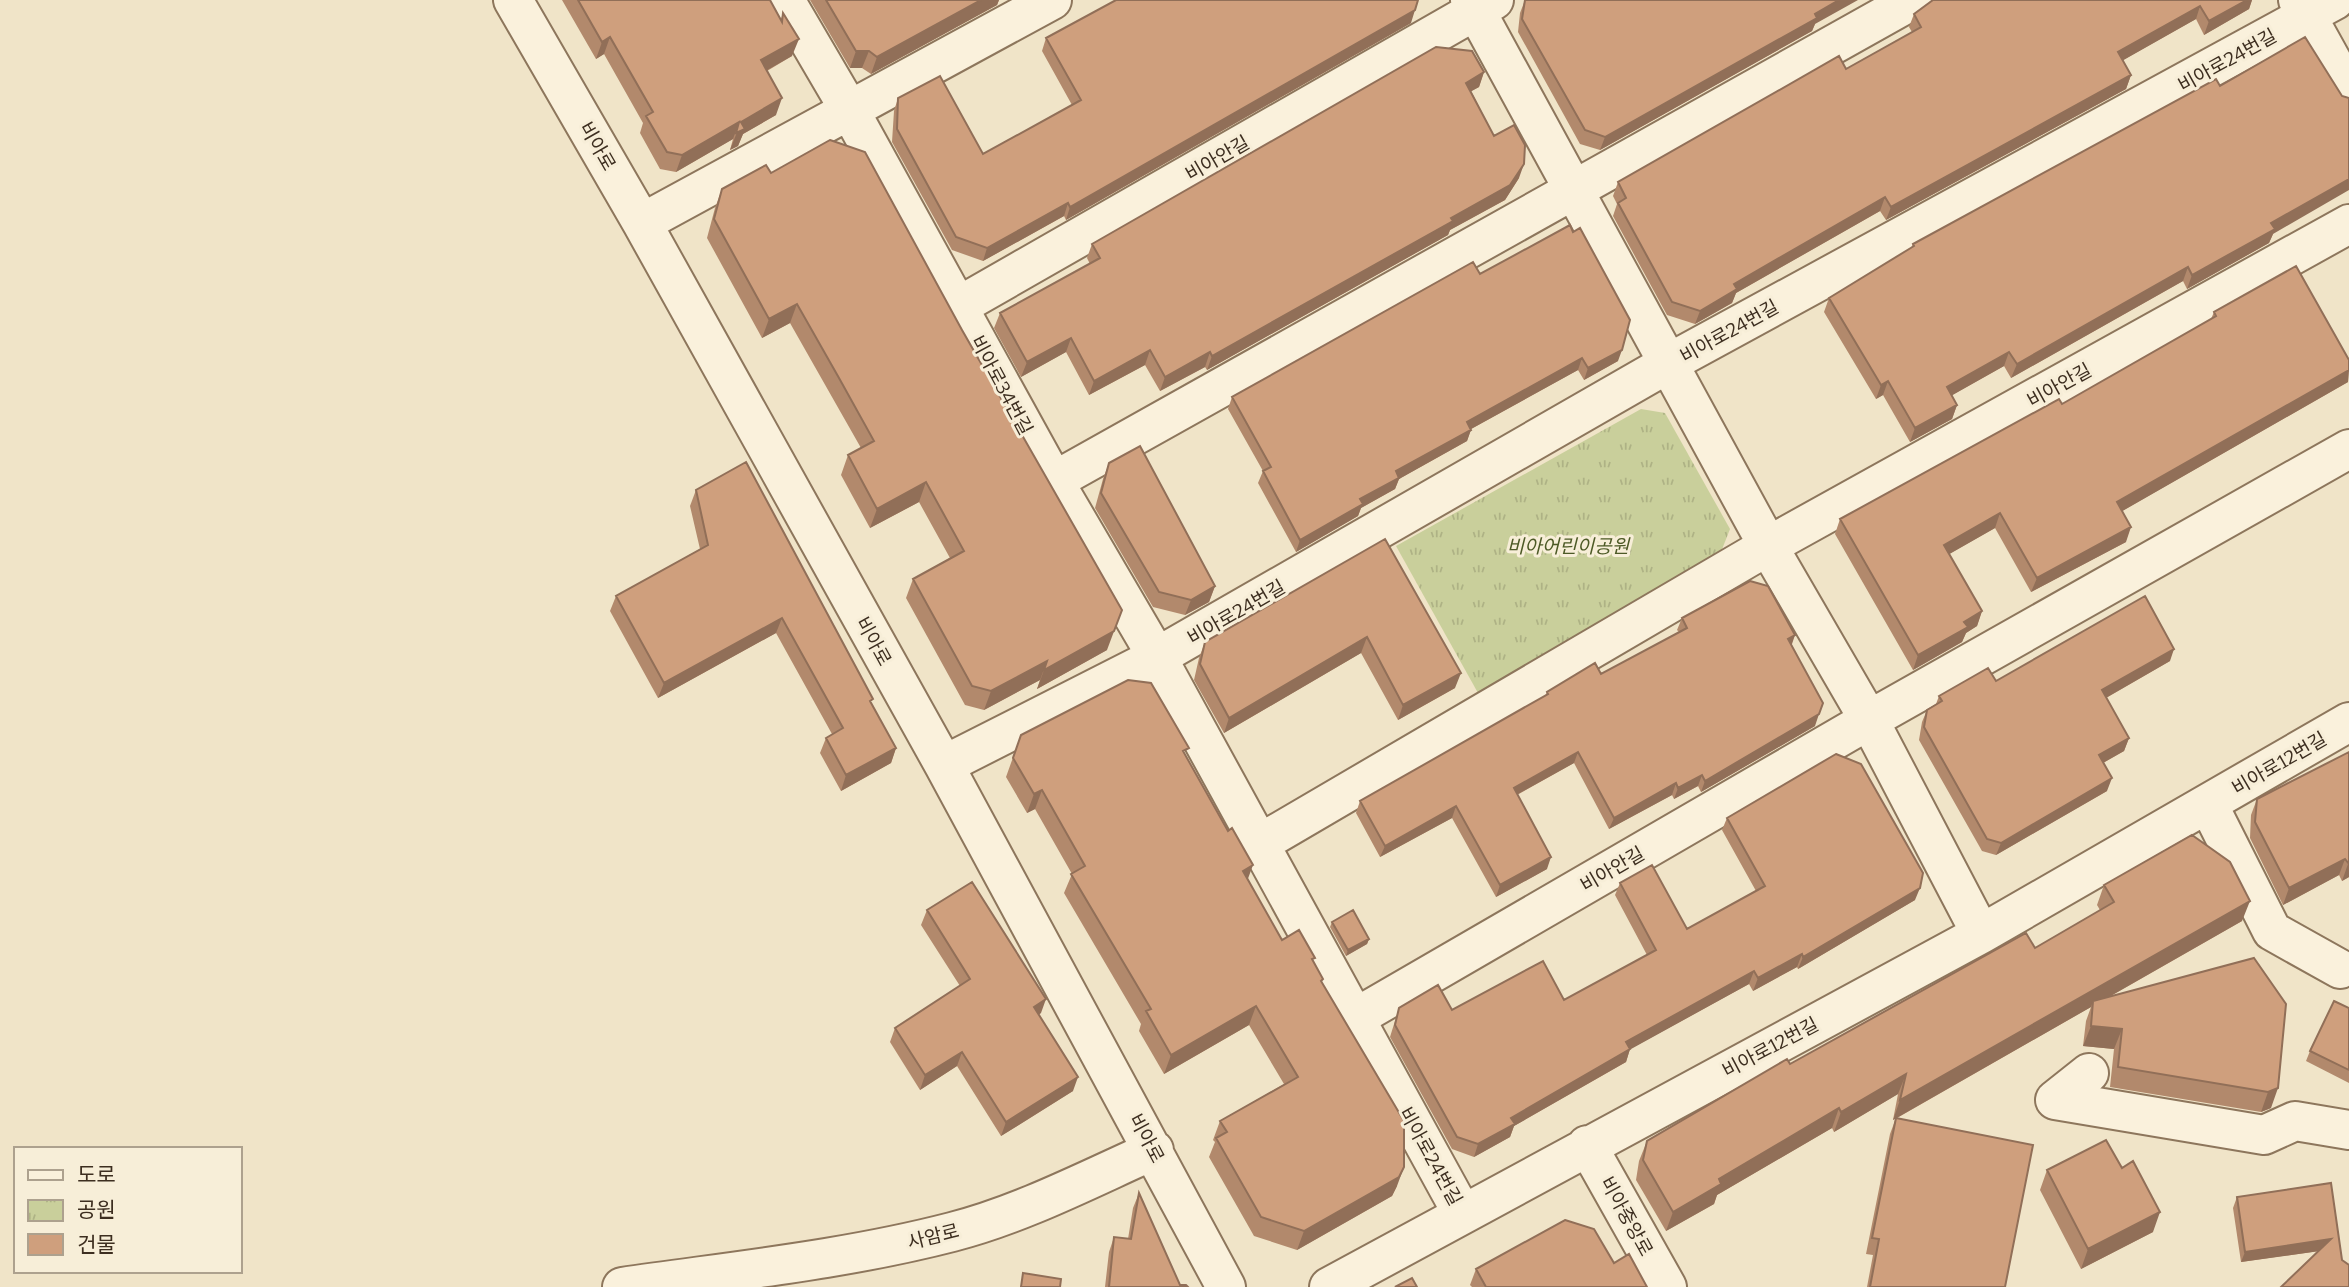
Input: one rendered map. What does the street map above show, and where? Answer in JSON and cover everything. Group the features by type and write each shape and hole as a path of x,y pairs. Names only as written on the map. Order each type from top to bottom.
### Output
{"street":[{"name":"비아로","path":"513,0 642,223 943,765 1226,1287"},
{"name":"비아로34번길","path":"785,0 850,111 1054,481 1157,657"},
{"path":"642,223 1052,0"},
{"path":"1054,481 1913,0"},
{"name":"비아안길","path":"958,306 1480,3 1572,189 1768,546 1869,720 1982,934"},
{"name":"비아로24번길","path":"943,765 1157,657 1669,363 2313,6 2349,92"},
{"name":"비아안길","path":"1259,844 1768,546 2349,224"},
{"name":"비아안길","path":"1355,1018 1869,720 2349,449"},
{"name":"비아로24번길","path":"1157,657 1462,1213"},
{"name":"비아로12번길","path":"1329,1287 1587,1145 1982,934 2349,722"},
{"path":"2208,804 2272,931 2340,970"},
{"path":"2089,1073 2055,1100 2264,1135 2295,1121 2349,1130"},
{"name":"비아중앙로","path":"1587,1145 1667,1287"},
{"name":"사암로","path":"622,1287 700,1281 857,1253 955,1232 1046,1198 1154,1150"}],"green space":[{"name":"비아어린이공원","path":"1641,409 1665,413 1730,529 1719,557 1478,693 1396,546"}],"building":[{"path":"578,0 770,0 782,22 783,13 799,39 761,60 782,98 741,122 745,129 736,133 739,122 682,155 667,152 646,116 653,112 610,37 602,42"},
{"path":"826,0 981,0 877,57 869,51 856,51"},
{"path":"1116,0 1418,0 1415,10 1070,207 1068,203 987,248 956,237 897,129 898,98 940,76 983,154 1081,100 1046,38"},
{"path":"1525,0 1839,0 1815,14 1817,18 1605,137 1585,130 1522,19"},
{"path":"1933,0 2247,0 2209,21 2200,6 2118,52 2131,75 1891,207 1885,197 1734,284 1737,289 1700,311 1672,302 1618,203 1626,198 1618,182 1839,56 1846,69 1921,27 1914,14"},
{"path":"2305,37 2342,96 2349,98 2349,179 2271,223 2275,229 2192,275 2188,267 2017,364 2009,352 1947,387 1957,405 1915,428 1888,381 1881,385 1829,298 1914,246 1913,244 2216,79 2220,86"},
{"path":"1436,47 1472,51 1484,72 1466,83 1494,136 1514,125 1525,145 1524,164 1510,185 1451,218 1453,221 1212,356 1210,352 1165,377 1150,350 1094,381 1071,338 1027,362 1000,313 1100,258 1092,244"},
{"path":"830,140 865,152 962,330 1122,610 1114,631 1044,670 1047,661 991,691 972,686 913,579 964,551 926,482 877,509 848,455 874,441 839,378 797,304 769,319 714,219 722,189 766,165 771,173"},
{"path":"1570,225 1573,232 1580,228 1630,320 1622,350 1588,368 1582,358 1467,422 1471,430 1396,471 1399,478 1360,499 1363,504 1300,540 1263,471 1271,467 1232,397 1473,262 1480,274"},
{"path":"2296,266 2349,360 2349,370 2117,502 2131,527 2037,578 2000,513 1944,545 1982,611 1964,622 1968,627 1918,655 1840,519 2059,399 2062,404 2216,316 2214,312"},
{"path":"1140,446 1215,586 1191,600 1159,592 1101,493 1109,463"},
{"path":"746,462 873,699 870,701 896,748 846,775 826,738 843,728 782,618 664,683 616,596 708,545 696,490"},
{"path":"1385,539 1461,673 1403,705 1367,637 1229,718 1200,664 1205,642"},
{"path":"1750,581 1768,586 1795,635 1788,639 1823,703 1819,714 1705,781 1702,775 1678,788 1676,783 1614,818 1578,752 1514,788 1551,857 1500,885 1456,806 1385,846 1360,801 1548,694 1547,692 1595,663 1601,674 1687,628 1682,618"},
{"path":"2145,596 2174,649 2102,690 2129,738 2099,755 2112,778 2001,843 1987,839 1924,727 1927,710 1942,701 1939,696 1988,668 1996,681"},
{"path":"1128,680 1151,683 1189,748 1183,751 1228,831 1232,828 1253,865 1243,871 1282,940 1299,930 1315,958 1312,959 1323,979 1321,981 1404,1121 1404,1167 1399,1177 1304,1231 1261,1217 1216,1138 1227,1132 1220,1121 1298,1077 1256,1006 1171,1055 1146,1011 1151,1009 1071,874 1085,866 1042,790 1034,794 1013,758 1021,735"},
{"path":"2349,752 2349,864 2345,859 2289,888 2255,822 2257,799"},
{"path":"1836,754 1861,764 1923,873 1920,888 1803,957 1802,954 1758,978 1754,971 1626,1042 1630,1049 1511,1118 1515,1124 1478,1144 1457,1137 1395,1025 1399,1008 1438,985 1452,1010 1543,961 1564,1000 1656,950 1620,883 1652,865 1687,929 1765,886 1727,818"},
{"path":"2192,835 2230,862 2250,901 1900,1100 1906,1074 1841,1112 1839,1108 1719,1179 1721,1184 1673,1212 1643,1160 1647,1141 1787,1059 1790,1064 2026,933 2035,948 2114,902 2104,885"},
{"path":"972,882 1046,999 1034,1007 1078,1077 1006,1122 962,1052 925,1075 895,1028 970,979 927,910"},
{"path":"1353,910 1369,939 1348,950 1332,922"},
{"path":"2254,958 2286,1004 2278,1088 2268,1092 2118,1067 2122,1029 2091,1026 2093,1001"},
{"path":"2334,1001 2349,1008 2349,1070 2310,1051"},
{"path":"1896,1118 2033,1145 2005,1287 1870,1287 1879,1239 1872,1238"},
{"path":"2106,1140 2122,1168 2133,1161 2160,1212 2088,1249 2047,1170"},
{"path":"2331,1183 2342,1260 2349,1265 2349,1287 2281,1287 2331,1239 2245,1252 2237,1197"},
{"path":"1139,1193 1180,1285 1188,1287 1109,1287 1114,1237 1131,1239"},
{"path":"1565,1220 1594,1229 1614,1263 1629,1254 1647,1287 1486,1287 1476,1269"},
{"path":"1023,1273 1061,1279 1060,1287 1021,1287"},
{"path":"1412,1278 1417,1287 1395,1287"}]}
